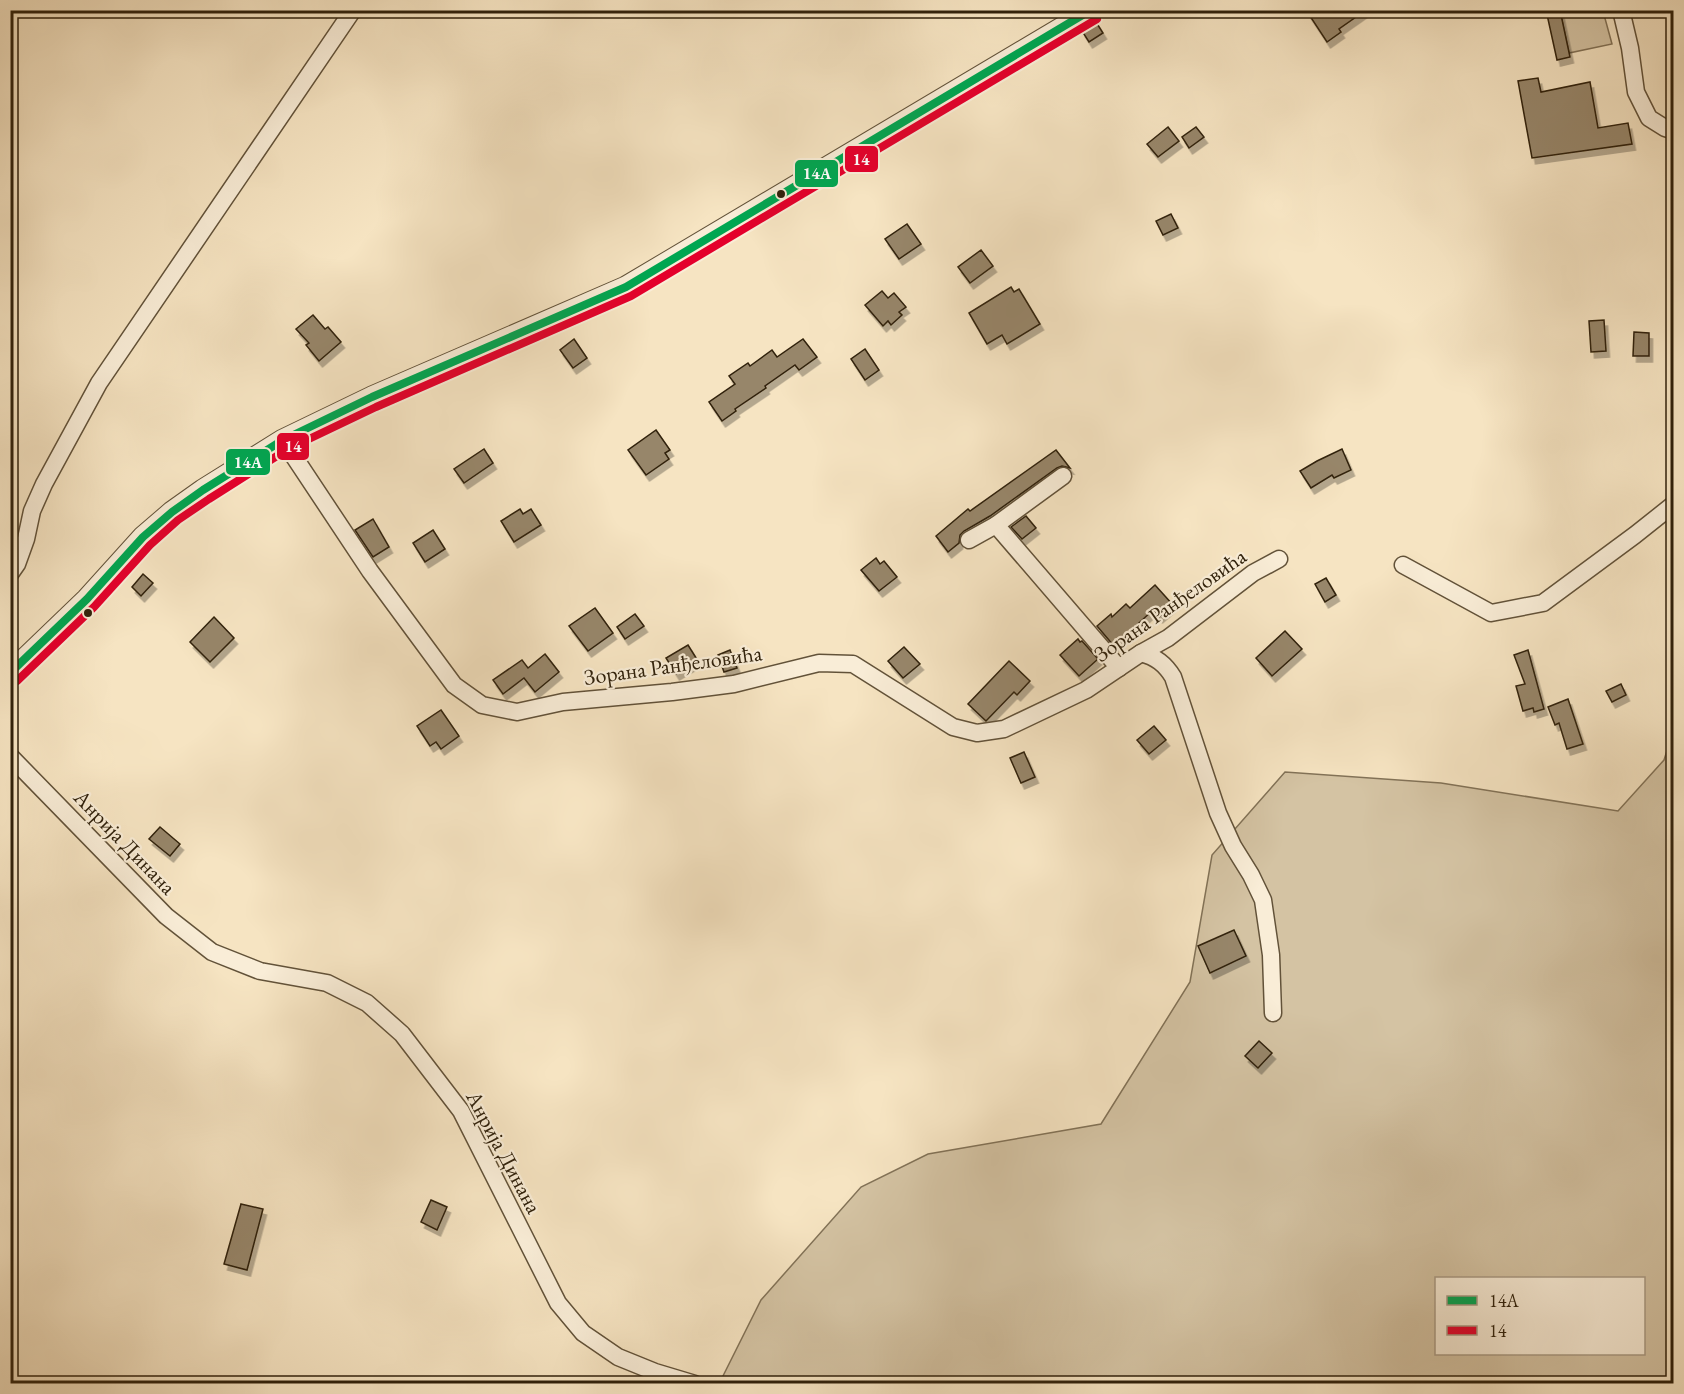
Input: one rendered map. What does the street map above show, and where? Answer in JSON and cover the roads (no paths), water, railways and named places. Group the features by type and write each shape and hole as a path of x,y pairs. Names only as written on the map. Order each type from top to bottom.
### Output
{"street":[{"path":"10,574 17,564 26,539 32,511 44,484 99,382 353,10"},
{"path":"10,673 87,599 143,537 172,512 283,440 380,394 626,287 1092,10"},
{"path":"1621,10 1630,48 1636,92 1649,118 1674,131"},
{"name":"Зорана Ранђеловића","path":"283,440 370,571 454,685 482,705 517,712 563,702 734,684 819,663 853,664 953,727 977,733 1004,729 1086,690 1168,638 1253,573 1279,559"},
{"path":"969,540 996,525 1063,476"},
{"path":"1403,565 1491,613 1544,603 1674,504"},
{"path":"996,525 1119,668"},
{"path":"1141,653 1160,661 1173,677 1218,813 1233,846 1263,900 1271,955 1273,1013"},
{"name":"Анрија Динана","path":"10,756 166,916 212,952 260,971 327,983 367,1003 402,1034 460,1111 558,1303 583,1333 618,1357 655,1372 695,1383"}]}
